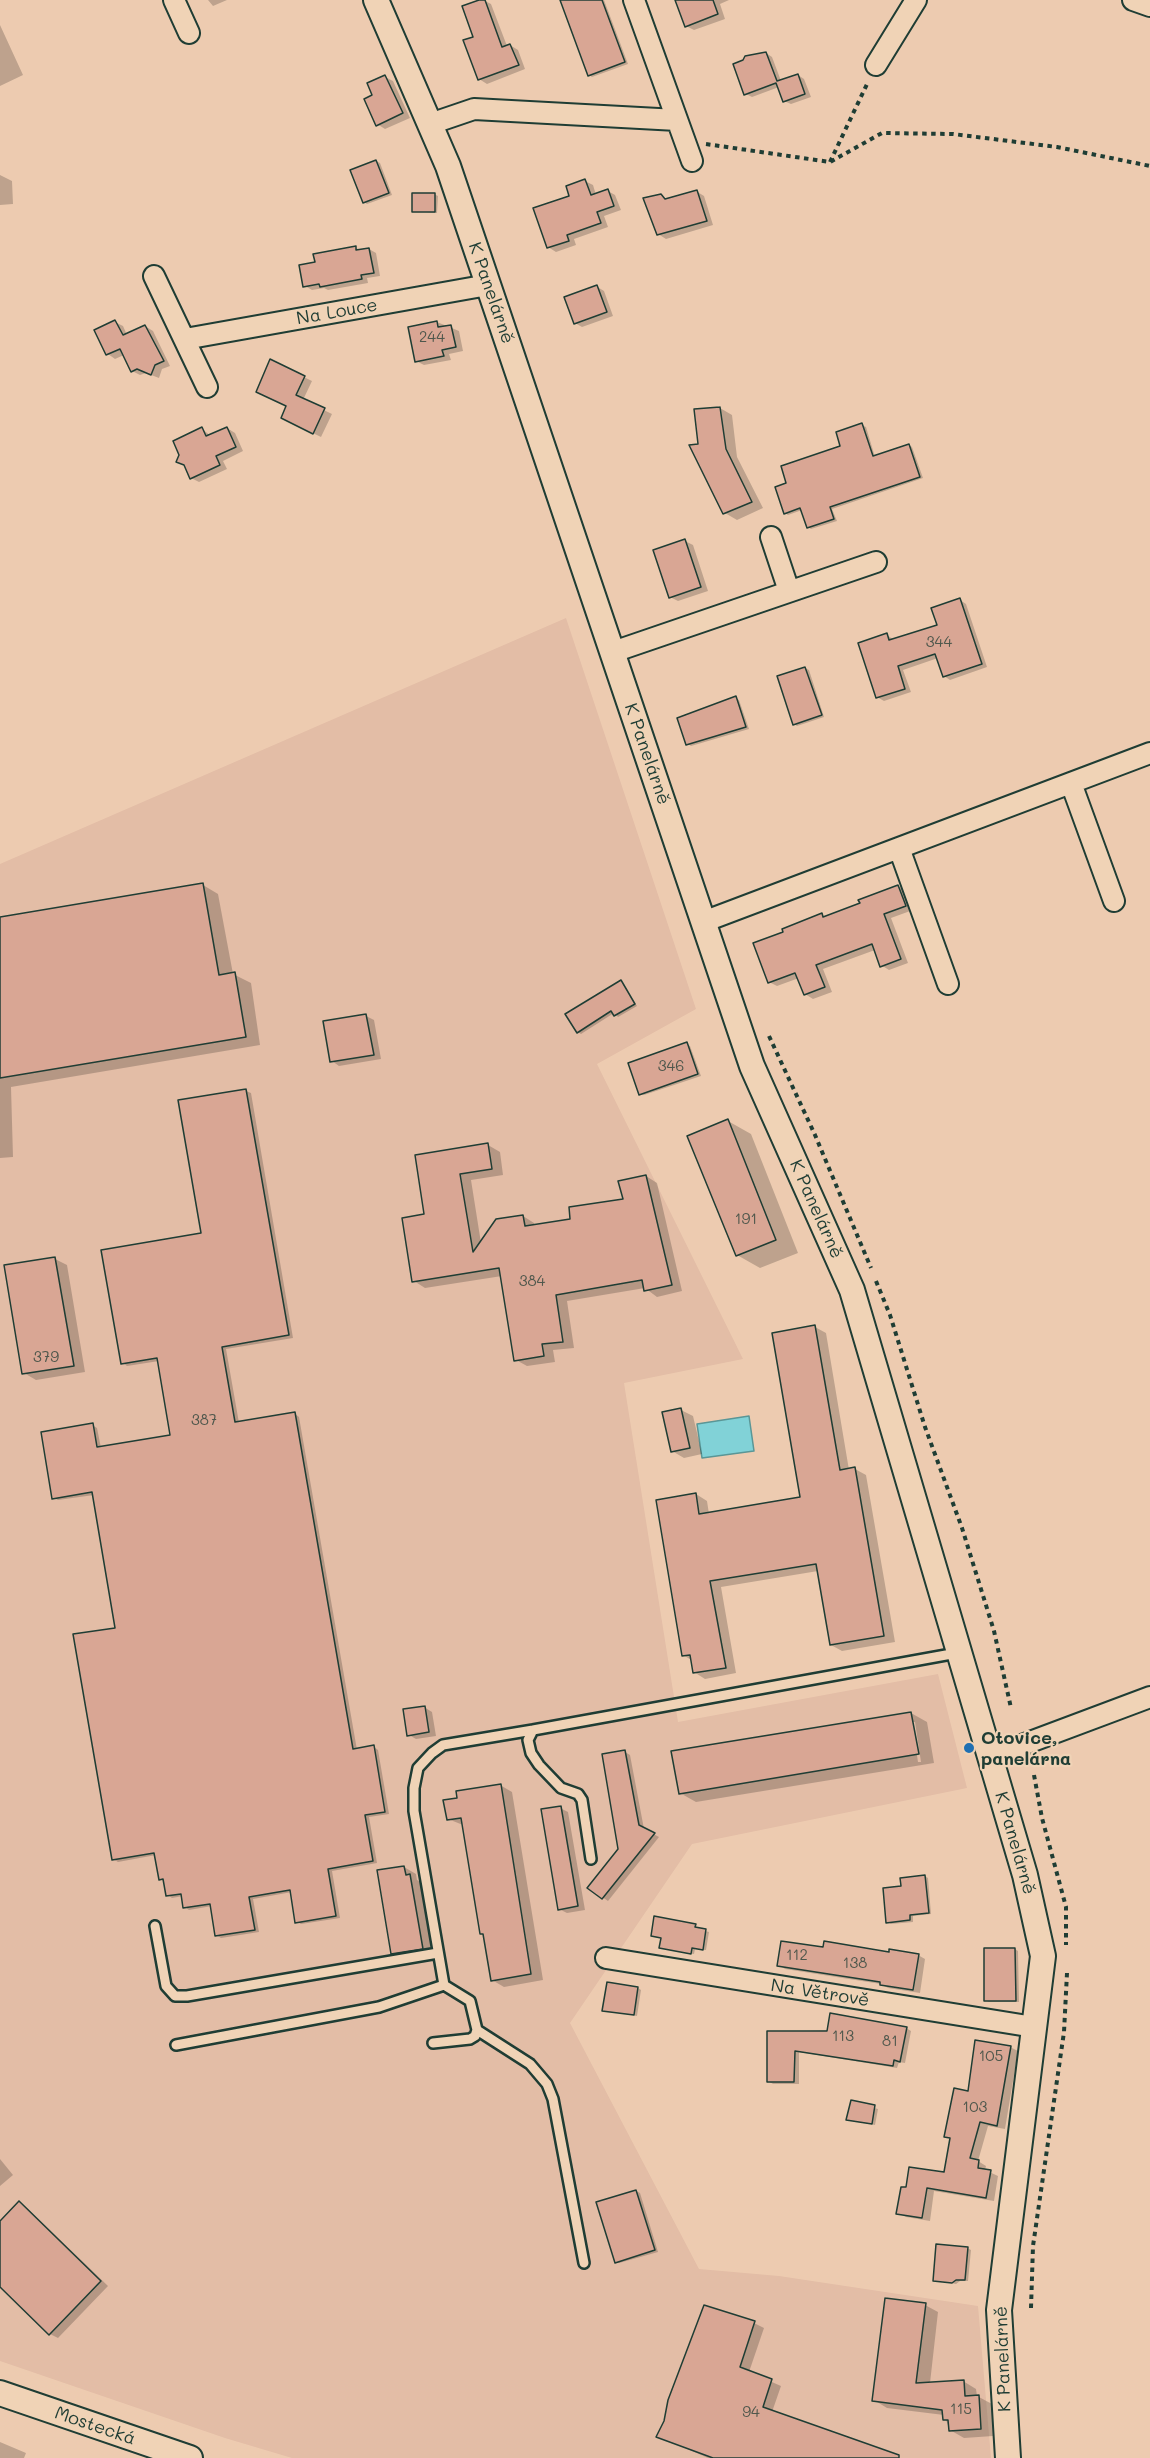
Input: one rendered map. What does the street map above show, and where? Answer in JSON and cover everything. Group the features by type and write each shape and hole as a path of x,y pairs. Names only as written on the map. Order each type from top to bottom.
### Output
{"street":[{"path":"174,0 189,33"},
{"name":"K Panelárně","path":"376,0 448,166 752,1066 852,1290 1025,1875 1043,1956 999,2310 1008,2458"},
{"path":"634,0 692,161"},
{"path":"876,65 916,0"},
{"path":"1133,0 1150,6"},
{"path":"430,124 474,109 677,120"},
{"path":"154,276 207,387"},
{"name":"Na Louce","path":"185,339 488,285"},
{"path":"771,537 789,591"},
{"path":"613,652 876,561"},
{"path":"703,922 1150,753"},
{"path":"1071,783 1114,902"},
{"path":"899,848 948,984"},
{"path":"990,1757 1150,1697"},
{"name":"Na Větrově","path":"606,1958 1034,2027"},
{"name":"Mostecká","path":"0,2393 190,2458"}],"lane":[{"path":"433,2043 470,2039 475,2036 477,2030 470,2001 444,1985 414,1811 414,1788 418,1768 432,1753 443,1745 959,1652"},
{"path":"533,1730 528,1740 531,1753 539,1765 561,1788 578,1794 582,1800 591,1859"},
{"path":"155,1926 166,1986 175,1996 187,1996 438,1953"},
{"path":"176,2045 379,2007 444,1985"},
{"path":"477,2030 530,2064 547,2084 553,2099 584,2263"}],"path":[{"path":"830,162 876,65"},
{"path":"685,141 830,162 882,133 953,134 1057,147 1150,166"},
{"path":"768,1034 815,1136 890,1315 925,1427 966,1539 994,1631 1011,1708"}],"shaded area":[{"path":"566,618 696,1009 597,1064 743,1359 624,1383 678,1722 938,1674 967,1788 692,1844 570,2023 699,2269 779,2276 978,2306 991,2458 292,2458 225,2438 0,2361 0,864"}],"water":[{"path":"749,1416 754,1451 702,1458 697,1424"}],"building":[{"path":"485,0 502,47 510,44 519,65 478,80 463,40 473,37 462,6"},
{"path":"560,0 602,0 625,62 588,76"},
{"path":"675,0 713,0 718,14 685,27"},
{"path":"766,52 777,81 798,74 805,94 783,102 776,83 744,95 733,64 743,60 745,56"},
{"path":"385,75 403,113 376,126 364,99 372,95 367,83"},
{"path":"376,160 389,193 363,203 350,170"},
{"path":"585,179 591,195 608,189 614,206 597,212 601,223 567,235 569,241 547,248 533,208 569,196 566,186"},
{"path":"697,190 707,221 657,235 643,198 661,194 665,199"},
{"path":"412,193 435,193 435,212 412,212"},
{"path":"356,246 356,250 369,248 374,273 361,275 362,279 320,287 319,284 303,287 299,265 315,262 313,254"},
{"path":"597,285 607,312 574,324 564,297"},
{"path":"115,320 123,335 145,325 164,361 155,365 151,375 137,369 131,372 120,349 106,355 94,330"},
{"path":"437,321 438,327 451,325 456,347 442,350 444,356 415,362 408,327"},
{"path":"270,359 305,376 296,395 325,408 313,434 281,418 286,406 256,392"},
{"path":"720,407 726,449 752,502 723,514 689,445 698,444 694,409"},
{"path":"862,423 873,456 909,444 920,477 830,507 834,519 807,528 800,508 784,514 775,487 786,483 781,466 840,446 836,432"},
{"path":"202,427 206,436 227,427 236,447 216,456 220,465 190,479 184,465 176,462 179,455 173,441"},
{"path":"685,539 701,587 669,598 653,550"},
{"path":"960,598 982,664 943,677 935,654 898,666 905,689 876,698 858,643 887,633 889,640 937,625 931,608"},
{"path":"805,667 822,715 793,725 777,676"},
{"path":"736,696 746,727 686,745 677,718"},
{"path":"203,883 219,975 235,972 246,1037 0,1078 0,917"},
{"path":"898,885 906,906 884,914 901,959 880,967 872,944 816,965 825,987 804,995 795,973 768,983 753,943 783,932 782,929 822,913 823,917 860,903 858,900"},
{"path":"621,980 635,1004 614,1016 611,1011 577,1033 565,1014"},
{"path":"366,1014 374,1055 330,1062 323,1021"},
{"path":"687,1042 698,1074 639,1095 628,1063"},
{"path":"246,1089 289,1335 222,1347 235,1422 295,1412 353,1749 374,1745 385,1812 365,1815 373,1861 328,1869 336,1916 295,1923 290,1890 249,1897 255,1930 215,1936 210,1904 183,1908 181,1894 166,1896 163,1879 159,1880 154,1853 112,1860 73,1634 115,1628 92,1492 52,1499 41,1432 93,1423 97,1447 170,1435 157,1358 121,1364 101,1250 201,1233 178,1100"},
{"path":"728,1119 776,1240 736,1256 687,1136"},
{"path":"488,1143 492,1169 460,1174 473,1252 496,1219 523,1215 525,1226 570,1219 569,1207 623,1199 618,1181 646,1175 672,1285 644,1291 642,1280 556,1295 563,1342 542,1344 544,1356 514,1361 499,1268 412,1282 402,1218 424,1214 415,1155"},
{"path":"55,1257 74,1366 22,1374 4,1265"},
{"path":"815,1325 840,1470 855,1467 884,1636 830,1645 816,1564 710,1581 726,1668 693,1673 690,1655 682,1656 656,1500 696,1493 699,1514 800,1497 772,1333"},
{"path":"681,1408 690,1448 671,1452 662,1412"},
{"path":"425,1706 429,1732 407,1736 403,1709"},
{"path":"911,1712 919,1754 679,1794 671,1751"},
{"path":"625,1750 639,1825 655,1833 602,1899 587,1888 618,1849 602,1754"},
{"path":"501,1784 531,1974 491,1981 483,1934 480,1934 461,1818 447,1820 443,1800 457,1798 456,1791"},
{"path":"561,1806 578,1906 558,1910 541,1809"},
{"path":"404,1866 406,1875 410,1874 423,1949 391,1954 377,1870"},
{"path":"925,1875 929,1913 910,1915 910,1920 886,1923 883,1888 901,1886 900,1878"},
{"path":"654,1916 696,1924 695,1927 706,1929 703,1950 692,1948 691,1954 659,1948 661,1938 651,1936"},
{"path":"781,1941 823,1947 824,1941 889,1952 889,1949 919,1954 913,1990 880,1985 880,1982 777,1966"},
{"path":"984,1948 1015,1948 1016,2001 984,2001"},
{"path":"607,1982 638,1987 634,2015 602,2011"},
{"path":"830,2013 907,2027 900,2062 894,2060 893,2066 795,2051 794,2082 767,2082 767,2031 827,2031"},
{"path":"975,2040 1011,2046 997,2126 980,2122 970,2158 979,2160 978,2168 991,2170 986,2198 927,2188 922,2218 896,2214 901,2187 906,2187 909,2167 944,2172 950,2138 944,2137 954,2088 968,2091"},
{"path":"851,2100 875,2105 872,2124 846,2120"},
{"path":"636,2190 655,2250 615,2263 596,2202"},
{"path":"19,2201 101,2281 49,2335 0,2287 0,2221"},
{"path":"936,2244 968,2247 965,2280 956,2280 952,2283 933,2281"},
{"path":"885,2298 926,2303 916,2383 964,2380 965,2396 979,2395 981,2429 949,2431 948,2420 943,2420 942,2410 872,2401"},
{"path":"704,2305 755,2321 740,2367 772,2379 763,2407 899,2455 899,2458 713,2458 656,2437 664,2421 668,2400"}],"place":[{"name":"Otovice, panelárna","path":"969,1748"}]}
